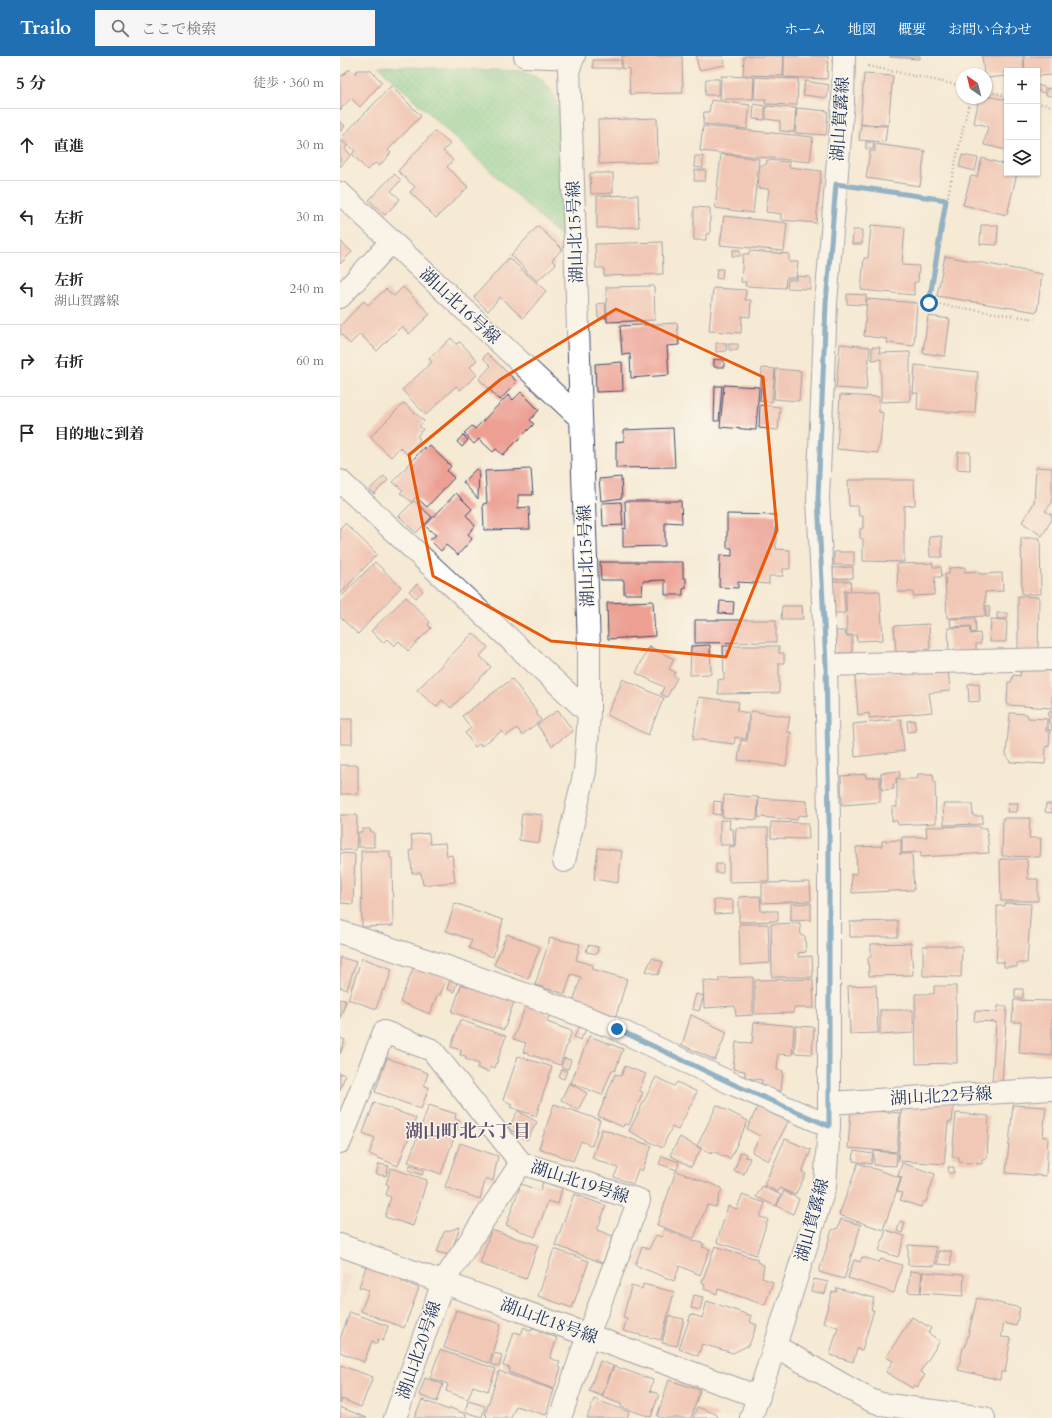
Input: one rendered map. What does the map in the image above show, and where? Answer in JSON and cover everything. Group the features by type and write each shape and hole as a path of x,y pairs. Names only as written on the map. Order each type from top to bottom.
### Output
{"street":[{"name":"湖山北15号線","path":"525,56 574,57 569,68 580,418 589,639 589,713 585,771 564,861"},
{"name":"湖山賀露線","path":"751,1418 759,1397 825,1186 829,1126 829,821 826,665 818,498 826,303 836,184 844,58"},
{"name":"湖山北16号線","path":"340,193 580,418"},
{"path":"340,297 392,241"},
{"path":"340,481 589,713"},
{"path":"826,665 1051,659"},
{"path":"340,932 448,967 617,1029 735,1085 829,1126"},
{"path":"340,1142 384,1032 432,1050 521,1163"},
{"name":"湖山北22号線","path":"829,1103 1052,1090"},
{"name":"湖山北19号線","path":"443,1282 521,1163 639,1200 588,1335"},
{"name":"湖山北18号線","path":"340,1245 759,1397"},
{"name":"湖山北20号線","path":"395,1418 443,1282"},
{"path":"560,1418 588,1335"},
{"path":"775,1346 868,1399 881,1404 984,1418"}],"path":[{"path":"844,58 956,85"},
{"path":"992,92 1004,95"},
{"path":"1040,103 1052,106"},
{"path":"969,104 946,200 929,303 1035,319"},
{"path":"836,184 946,200"}],"highlighted area":[{"path":"616,309 763,377 777,530 726,657 551,641 433,576 409,455 501,379"}],"shaded area":[{"path":"340,1273 352,1276 340,1310"}],"green space":[{"path":"378,66 524,71 540,78 552,91 559,112 563,239"}],"building":[{"path":"622,56 682,56 683,93 630,94 629,68 622,69"},
{"path":"696,56 723,56 725,65 699,70"},
{"path":"744,56 784,56 783,76 743,75"},
{"path":"784,56 828,56 827,79 784,77"},
{"path":"920,56 920,59 890,57"},
{"path":"982,56 1023,56 1024,68 1004,68 1004,76 992,77 992,68 983,68"},
{"path":"1024,56 1052,56 1052,75 1040,76 1040,68 1025,68"},
{"path":"593,60 621,60 621,68 593,68"},
{"path":"348,70 351,70 354,74 358,70 370,70 382,82 360,107 351,98 340,110 340,78"},
{"path":"864,74 893,76 888,125 860,124"},
{"path":"721,76 754,77 753,99 720,99"},
{"path":"755,77 798,79 797,105 765,104 766,99 754,99"},
{"path":"706,79 719,79 719,95 705,95"},
{"path":"805,81 829,85 827,98 803,95"},
{"path":"391,86 421,116 388,150 391,153 379,166 375,163 367,170 352,154 355,151 341,138"},
{"path":"1040,86 1045,87 1044,93 1040,92"},
{"path":"1047,88 1052,89 1052,96 1046,95"},
{"path":"992,97 1004,99 1004,149 984,145 988,126 974,123 978,104 992,104"},
{"path":"711,100 750,105 747,129 703,124 704,112 709,112"},
{"path":"754,104 765,106 765,120 753,119"},
{"path":"766,106 796,108 794,132 780,131 780,121 766,119"},
{"path":"797,108 828,111 826,135 795,133"},
{"path":"657,118 658,162 599,164 598,120"},
{"path":"340,121 345,126 341,131 340,130"},
{"path":"861,125 887,126 885,142 859,140"},
{"path":"703,126 813,137 810,162 700,151"},
{"path":"435,131 450,144 443,151 453,160 447,167 468,187 436,218 410,192 415,187 398,171"},
{"path":"340,140 347,146 345,149 351,155 340,167"},
{"path":"866,142 874,142 873,149 866,149"},
{"path":"875,144 925,151 920,186 866,178 870,151 875,151"},
{"path":"721,154 759,159 753,213 715,208"},
{"path":"962,155 978,158 975,171 959,167"},
{"path":"695,156 703,156 703,168 694,167"},
{"path":"982,158 1004,164 1004,176 1016,176 1007,215 963,205 971,176 977,177"},
{"path":"767,160 790,162 789,167 821,171 816,223 781,220 781,214 766,212 769,189 758,188 760,165 766,165"},
{"path":"695,170 706,170 705,181 694,181"},
{"path":"590,173 613,173 613,193 591,194"},
{"path":"394,174 401,180 391,191 400,199 385,215 369,200"},
{"path":"638,195 639,227 597,228 597,196"},
{"path":"694,207 710,208 710,234 706,234 706,240 694,240"},
{"path":"724,216 787,223 784,251 720,245"},
{"path":"871,225 905,228 902,265 919,266 918,282 914,282 914,295 861,290 864,258 868,258"},
{"path":"981,225 998,225 997,245 980,244"},
{"path":"538,226 562,249 552,260 556,264 537,281 511,255"},
{"path":"853,230 862,230 862,244 852,244"},
{"path":"340,241 352,252 340,264"},
{"path":"662,242 663,274 604,276 604,268 596,268 595,244"},
{"path":"733,250 740,250 740,256 732,256"},
{"path":"749,251 789,254 789,262 798,262 796,278 786,278 785,288 745,286 746,282 741,282 743,254 749,254"},
{"path":"945,256 1042,274 1037,312 937,296"},
{"path":"509,258 546,291 523,318 500,297 488,311 474,297"},
{"path":"717,269 723,269 722,279 716,278"},
{"path":"797,276 810,277 810,289 787,288 788,280 797,280"},
{"path":"654,286 655,320 607,322 606,287"},
{"path":"403,287 430,314 409,334 402,326 377,351 360,334 350,344 340,333 340,326 364,301 368,305 386,289 394,296"},
{"path":"713,288 746,290 745,300 751,300 750,317 742,316 741,333 709,331"},
{"path":"847,294 866,295 866,305 847,304"},
{"path":"867,299 917,303 914,346 887,343 888,339 864,336"},
{"path":"605,303 606,318 598,318 597,304"},
{"path":"928,316 950,319 945,356 923,353"},
{"path":"677,323 679,345 667,346 669,375 631,378 630,354 622,355 620,326"},
{"path":"451,338 456,344 460,342 477,360 470,367 477,375 460,390 456,386 426,415 402,390 432,362 429,359"},
{"path":"716,343 727,343 726,351 716,352"},
{"path":"729,344 738,344 738,350 729,350"},
{"path":"840,344 870,347 866,390 836,388"},
{"path":"872,347 880,347 879,353 910,352 910,401 881,402 881,359 872,360"},
{"path":"487,353 517,382 500,400 479,379 491,366 483,358"},
{"path":"714,359 724,360 724,367 714,367"},
{"path":"622,362 623,391 596,392 595,364"},
{"path":"915,365 978,372 975,413 917,409 918,393 913,393"},
{"path":"762,368 775,369 772,402 760,401"},
{"path":"776,369 801,371 799,401 774,399"},
{"path":"724,385 759,387 756,430 720,427"},
{"path":"715,386 722,386 719,421 714,421"},
{"path":"521,392 539,410 530,420 534,424 503,455 496,449 493,452 479,439 474,444 464,433 472,426 475,429 508,395 513,400"},
{"path":"840,395 879,397 879,412 883,413 878,453 837,449"},
{"path":"404,403 424,421 419,426 423,429 417,436 420,439 407,454 400,447 391,457 370,437"},
{"path":"760,405 780,407 778,430 759,428"},
{"path":"673,428 675,467 616,468 616,442 624,441 624,430"},
{"path":"463,435 468,440 462,447 457,442"},
{"path":"429,445 451,466 447,471 454,478 427,507 416,497 412,502 400,493 403,490 393,482 424,447 425,449"},
{"path":"958,452 970,452 970,470 957,469"},
{"path":"1036,467 1052,468 1052,503 1045,511 1052,515 1052,519 1042,536 1022,522 1034,503"},
{"path":"476,469 479,471 478,499 463,482"},
{"path":"531,469 533,495 518,495 518,508 529,507 530,529 484,530 483,504 487,503 485,471"},
{"path":"384,476 388,480 374,494 369,490"},
{"path":"621,477 622,498 601,501 599,479"},
{"path":"848,480 914,480 915,505 904,506 904,562 863,561 863,539 860,538 860,529 863,528 863,516 859,516 858,506 849,506"},
{"path":"456,493 472,509 466,515 475,526 468,534 472,539 458,555 446,545 441,551 430,540 436,535 425,526"},
{"path":"414,501 432,517 416,533 399,516"},
{"path":"625,501 681,501 682,523 665,522 665,546 623,547 623,528 626,529"},
{"path":"621,502 623,525 603,526 602,503"},
{"path":"727,514 776,515 776,549 790,550 790,569 783,569 783,576 769,576 769,584 738,582 738,588 719,587 720,555 732,556 732,548 727,548"},
{"path":"345,523 377,554 340,594 340,528"},
{"path":"942,536 942,557 930,557 929,537"},
{"path":"1021,538 1040,538 1041,594 1022,594"},
{"path":"834,552 854,552 854,565 834,565"},
{"path":"375,562 401,587 358,634 340,617 340,598"},
{"path":"600,562 683,562 683,578 686,578 686,588 683,589 683,595 665,595 665,580 643,581 642,594 624,594 624,580 601,580"},
{"path":"933,563 933,567 941,567 942,577 935,577 934,595 913,596 913,592 898,592 897,564"},
{"path":"853,567 853,578 833,579 833,568"},
{"path":"965,567 965,572 979,571 979,574 1002,573 1003,591 985,592 985,616 947,618 945,574 949,574 949,568"},
{"path":"833,581 850,581 851,591 844,591 845,613 834,613"},
{"path":"417,584 423,591 416,598 409,591"},
{"path":"880,591 883,640 857,641 856,635 847,635 846,592"},
{"path":"1018,596 1039,597 1038,651 1018,650"},
{"path":"406,597 430,622 428,625 431,628 408,651 399,641 394,646 387,639 383,643 371,631"},
{"path":"653,601 655,636 608,639 607,603"},
{"path":"720,601 734,602 733,614 719,613"},
{"path":"782,606 802,606 803,619 781,619"},
{"path":"986,606 989,606 989,617 986,617"},
{"path":"997,613 1008,613 1007,619 997,619"},
{"path":"975,618 976,632 971,633 971,626 951,627 950,619"},
{"path":"991,619 1007,620 1006,642 990,642"},
{"path":"695,620 776,620 776,642 695,643"},
{"path":"929,624 930,649 896,652 894,626"},
{"path":"970,627 971,634 980,633 981,644 976,644 976,653 955,655 955,649 949,651 948,628"},
{"path":"836,631 845,631 846,636 852,636 852,653 836,653"},
{"path":"473,633 488,647 480,656 491,667 451,708 442,700 436,707 417,690"},
{"path":"710,645 711,674 690,675 691,646"},
{"path":"723,646 779,646 779,653 784,653 784,663 779,663 779,693 718,694 718,680 724,679"},
{"path":"649,647 674,659 669,669 675,672 673,675 677,678 667,697 661,694 664,687 636,673"},
{"path":"948,668 950,691 929,693 932,712 869,718 869,713 858,715 855,676"},
{"path":"1021,669 1052,671 1052,708 1007,705 1008,682 1011,682 1013,675 1020,676"},
{"path":"512,679 537,712 536,713 541,720 522,735 517,728 506,736 502,731 481,746 480,743 475,747 465,733 471,728 462,716"},
{"path":"623,679 664,698 648,735 607,715"},
{"path":"979,683 980,701 969,702 968,684"},
{"path":"699,697 739,702 737,711 749,713 746,739 735,737 734,744 693,739"},
{"path":"558,710 573,731 552,746 537,725"},
{"path":"751,711 790,717 787,732 791,732 786,766 738,760 741,740 747,741"},
{"path":"1049,711 1052,712 1052,730 1048,730"},
{"path":"1010,713 1027,714 1028,718 1047,719 1046,731 1050,732 1049,747 1046,746 1045,764 1010,762 1006,754"},
{"path":"340,719 352,719 352,744 340,744"},
{"path":"901,719 904,751 855,757 853,724"},
{"path":"914,720 916,731 908,732 907,721"},
{"path":"340,765 358,765 358,794 340,794"},
{"path":"899,771 900,777 896,778 896,784 893,784 894,789 882,790 881,773"},
{"path":"866,774 866,778 880,777 880,802 842,805 841,776"},
{"path":"918,774 933,774 935,782 936,823 898,825 897,821 892,821 892,807 897,807 897,779 917,779"},
{"path":"724,795 758,797 757,820 722,817"},
{"path":"759,798 807,801 807,816 798,815 797,820 758,817"},
{"path":"714,801 722,802 721,815 713,814"},
{"path":"1008,803 1018,803 1017,812 1007,812"},
{"path":"943,804 972,804 973,816 983,816 982,824 944,825"},
{"path":"1046,804 1052,804 1052,813 1045,812"},
{"path":"522,813 543,815 539,843 519,840"},
{"path":"340,815 357,815 356,850 340,850"},
{"path":"1003,818 1030,818 1029,838 1041,838 1040,857 1002,856"},
{"path":"720,820 730,820 729,829 733,829 734,845 720,845"},
{"path":"771,822 808,823 809,839 771,838"},
{"path":"979,826 980,828 987,828 989,853 921,857 921,852 902,853 902,837 927,837 926,827"},
{"path":"736,828 768,828 769,881 729,882 729,847 735,846"},
{"path":"362,829 370,829 371,832 374,832 374,847 358,847 358,832 362,832"},
{"path":"429,833 430,844 445,843 447,856 452,855 455,882 423,885 421,873 412,873 410,850 413,850 411,835"},
{"path":"901,840 901,853 899,854 912,854 914,890 852,893 851,874 857,874 856,847 882,846 882,841"},
{"path":"598,848 622,851 618,883 594,879"},
{"path":"361,851 390,851 390,858 392,858 393,926 362,927"},
{"path":"340,853 355,854 353,904 340,903"},
{"path":"1000,859 1027,859 1028,879 1038,879 1038,901 1001,901"},
{"path":"716,864 723,864 723,873 716,873"},
{"path":"810,882 811,901 762,903 762,883"},
{"path":"760,896 761,911 778,911 778,921 739,922 739,897"},
{"path":"714,900 733,900 733,913 715,914"},
{"path":"455,903 503,920 493,957 469,948 472,940 446,931"},
{"path":"811,903 811,920 791,921 791,904"},
{"path":"1005,903 1031,904 1027,963 1017,963 1017,967 1004,967 1004,962 996,962 998,926 997,906 1005,906"},
{"path":"898,921 898,937 850,937 850,922"},
{"path":"800,923 801,936 805,936 806,952 798,953 798,957 812,956 813,977 772,977 771,924"},
{"path":"739,924 768,924 770,963 740,965"},
{"path":"507,934 540,947 528,979 494,965"},
{"path":"550,938 580,944 576,960 593,965 592,969 627,979 616,1016 573,1002 581,977 571,974 565,994 535,985"},
{"path":"911,943 913,975 869,976 868,957 871,957 871,944"},
{"path":"588,945 598,947 597,954 586,952"},
{"path":"923,946 962,946 961,977 923,976"},
{"path":"340,957 356,962 347,990 340,987"},
{"path":"362,958 392,969 385,990 383,989 376,1009 348,999"},
{"path":"652,958 663,962 658,975 646,971"},
{"path":"414,966 447,978 440,995 438,993 430,1014 400,1002"},
{"path":"451,977 458,979 454,992 447,989"},
{"path":"753,977 753,1015 736,1016 735,1006 704,1008 703,980 719,982 719,978"},
{"path":"813,979 814,1008 794,1008 793,1013 755,1014 755,980"},
{"path":"463,980 515,999 504,1030 452,1012"},
{"path":"876,985 878,1033 850,1034 848,986"},
{"path":"934,986 956,986 957,1063 916,1064 915,994 934,994"},
{"path":"1015,989 1023,989 1023,998 1015,998"},
{"path":"696,994 704,996 699,1011 692,1009"},
{"path":"340,999 346,1001 340,1018"},
{"path":"1014,1000 1052,1001 1052,1056 1019,1053 1021,1022 1012,1022"},
{"path":"526,1005 550,1014 547,1022 572,1031 560,1065 523,1052 526,1043 513,1039"},
{"path":"998,1006 1007,1006 1002,1084 992,1085 996,1022 974,1021 975,1011 998,1012"},
{"path":"880,1010 913,1010 913,1033 880,1035"},
{"path":"691,1015 727,1032 715,1060 682,1045"},
{"path":"460,1020 506,1036 495,1068 491,1066 489,1072 477,1068 479,1064 465,1059 466,1056 460,1055 461,1050 451,1047"},
{"path":"754,1022 794,1026 792,1055 778,1054 777,1070 783,1071 781,1091 761,1088 762,1080 745,1078 745,1071 733,1069 736,1042 752,1043"},
{"path":"796,1026 814,1027 812,1054 794,1053"},
{"path":"579,1027 586,1030 580,1040 574,1037"},
{"path":"589,1036 623,1049 615,1071 612,1070 602,1095 571,1083"},
{"path":"340,1038 345,1040 340,1054"},
{"path":"518,1056 552,1067 536,1116 510,1107 512,1104 503,1100"},
{"path":"387,1058 428,1073 424,1086 429,1087 421,1109 375,1092"},
{"path":"564,1058 571,1060 568,1069 561,1067"},
{"path":"625,1066 646,1074 639,1091 643,1092 629,1125 624,1124 623,1127 598,1116 615,1074 621,1076"},
{"path":"562,1069 567,1071 564,1079 559,1077"},
{"path":"340,1073 345,1075 340,1090"},
{"path":"656,1077 674,1086 677,1082 697,1092 678,1130 672,1127 662,1148 629,1131"},
{"path":"569,1083 587,1093 578,1110 561,1100"},
{"path":"954,1102 952,1122 948,1122 944,1164 898,1161 902,1104"},
{"path":"374,1103 416,1118 398,1166 369,1154 375,1138 363,1133"},
{"path":"554,1104 600,1120 592,1146 581,1141 573,1161 539,1148"},
{"path":"429,1105 456,1114 455,1119 460,1121 441,1174 408,1162"},
{"path":"717,1105 748,1121 730,1159 712,1151 711,1153 697,1146"},
{"path":"1013,1105 1046,1107 1043,1137 1048,1137 1046,1176 1006,1173"},
{"path":"758,1106 771,1113 773,1109 791,1116 768,1161 752,1152 760,1136 747,1129"},
{"path":"851,1109 900,1113 897,1152 848,1148"},
{"path":"518,1111 537,1122 527,1140 508,1128"},
{"path":"956,1113 989,1116 987,1159 982,1159 982,1164 959,1162 959,1157 952,1157"},
{"path":"602,1129 652,1146 642,1171 638,1169 633,1184 614,1177 618,1168 592,1158"},
{"path":"680,1137 701,1149 691,1167 670,1155"},
{"path":"785,1139 811,1150 802,1172 806,1174 795,1195 780,1188 778,1192 764,1185"},
{"path":"460,1143 498,1156 493,1181 486,1178 480,1199 445,1187"},
{"path":"854,1151 873,1154 871,1164 853,1161"},
{"path":"874,1151 897,1153 896,1166 874,1165"},
{"path":"741,1152 746,1154 745,1157 750,1158 744,1174 734,1171"},
{"path":"662,1156 679,1162 677,1170 659,1164"},
{"path":"858,1163 901,1178 883,1230 839,1215"},
{"path":"902,1163 935,1174 926,1202 923,1202 921,1207 900,1200 903,1193 897,1192 902,1177 898,1176"},
{"path":"379,1164 389,1166 386,1176 376,1174"},
{"path":"410,1165 424,1170 422,1175 408,1170"},
{"path":"948,1167 954,1167 954,1173 949,1173"},
{"path":"391,1168 427,1180 413,1226 385,1217 391,1197 386,1195 389,1185 386,1184"},
{"path":"676,1171 722,1188 716,1207 707,1205 694,1238 657,1225"},
{"path":"543,1182 562,1188 558,1204 548,1201 535,1237 506,1225 521,1184 540,1191"},
{"path":"762,1186 781,1195 776,1206 756,1197"},
{"path":"784,1191 799,1199 793,1214 777,1206"},
{"path":"574,1194 606,1206 597,1230 613,1236 603,1263 555,1245"},
{"path":"742,1195 765,1203 760,1217 768,1219 756,1255 717,1242 728,1206 737,1209"},
{"path":"841,1219 861,1225 844,1279 819,1272 832,1230 838,1228"},
{"path":"900,1221 905,1223 902,1233 897,1231"},
{"path":"460,1227 450,1255 437,1252 444,1232"},
{"path":"664,1229 704,1244 702,1247 710,1249 700,1275 680,1266 674,1281 635,1265 642,1247 649,1249 656,1235 661,1237"},
{"path":"491,1230 538,1245 526,1279 480,1264"},
{"path":"886,1230 905,1236 898,1257 879,1251"},
{"path":"908,1245 936,1247 935,1266 908,1265"},
{"path":"715,1246 757,1259 757,1262 764,1265 762,1278 773,1282 765,1305 718,1289 717,1294 704,1289 705,1285 702,1282"},
{"path":"554,1249 589,1261 572,1308 538,1296"},
{"path":"938,1251 951,1251 951,1265 937,1264"},
{"path":"862,1257 879,1262 881,1259 902,1265 894,1293 848,1278 854,1260 860,1262"},
{"path":"367,1264 382,1269 381,1272 389,1275 391,1273 403,1278 402,1281 419,1288 404,1328 361,1311 369,1290 359,1287"},
{"path":"910,1271 922,1272 920,1293 908,1292"},
{"path":"923,1272 964,1275 963,1296 921,1293"},
{"path":"814,1279 828,1282 825,1294 811,1291"},
{"path":"643,1284 674,1292 661,1340 623,1331 627,1319 623,1318 631,1286 642,1289"},
{"path":"837,1288 874,1298 871,1310 874,1310 862,1350 857,1349 853,1362 830,1355 838,1327 823,1323 832,1292 836,1292"},
{"path":"694,1295 703,1297 700,1310 691,1308"},
{"path":"977,1298 1020,1308 1016,1326 1004,1323 1001,1337 1011,1338 1005,1372 1001,1372 1000,1380 958,1370"},
{"path":"707,1301 752,1316 750,1322 757,1325 749,1345 733,1353 702,1344 698,1356 679,1349 691,1314 702,1318"},
{"path":"456,1310 501,1324 489,1363 444,1348"},
{"path":"350,1312 388,1326 383,1341 378,1339 377,1344 372,1341 364,1362 340,1352 340,1339"},
{"path":"669,1316 684,1319 677,1346 662,1343"},
{"path":"912,1317 931,1328 928,1333 940,1341 920,1372 925,1375 917,1387 914,1385 912,1388 886,1372 893,1361 886,1357"},
{"path":"524,1327 531,1331 532,1328 557,1338 550,1358 560,1362 558,1366 561,1368 554,1389 509,1372 510,1368 503,1366 514,1332 521,1334"},
{"path":"440,1350 496,1369 488,1391 473,1386 468,1399 446,1391 448,1384 430,1378"},
{"path":"494,1353 502,1355 499,1367 491,1364"},
{"path":"600,1361 613,1366 602,1396 589,1391"},
{"path":"340,1365 373,1377 361,1407 342,1399 340,1404"},
{"path":"614,1366 653,1380 650,1391 659,1394 651,1417 621,1407 621,1404 602,1397"},
{"path":"499,1371 554,1390 546,1415 516,1406 511,1418 486,1418 487,1415 485,1414"},
{"path":"425,1378 443,1384 437,1402 419,1395"},
{"path":"669,1380 700,1390 691,1418 662,1418 657,1416"},
{"path":"594,1399 629,1412 627,1418 587,1418"},
{"path":"422,1400 449,1410 450,1408 466,1414 465,1416 468,1418 414,1418"},
{"path":"468,1401 485,1406 482,1417 465,1412"},
{"path":"340,1407 367,1418 340,1418"},
{"path":"697,1407 716,1414 718,1418 693,1418"}],"district":[{"name":"湖山町北六丁目","path":"468,1131"}],"route":[{"path":"617,1029 735,1085 829,1126 829,821 826,665 818,498 826,303 836,184 946,200 929,303"}]}
